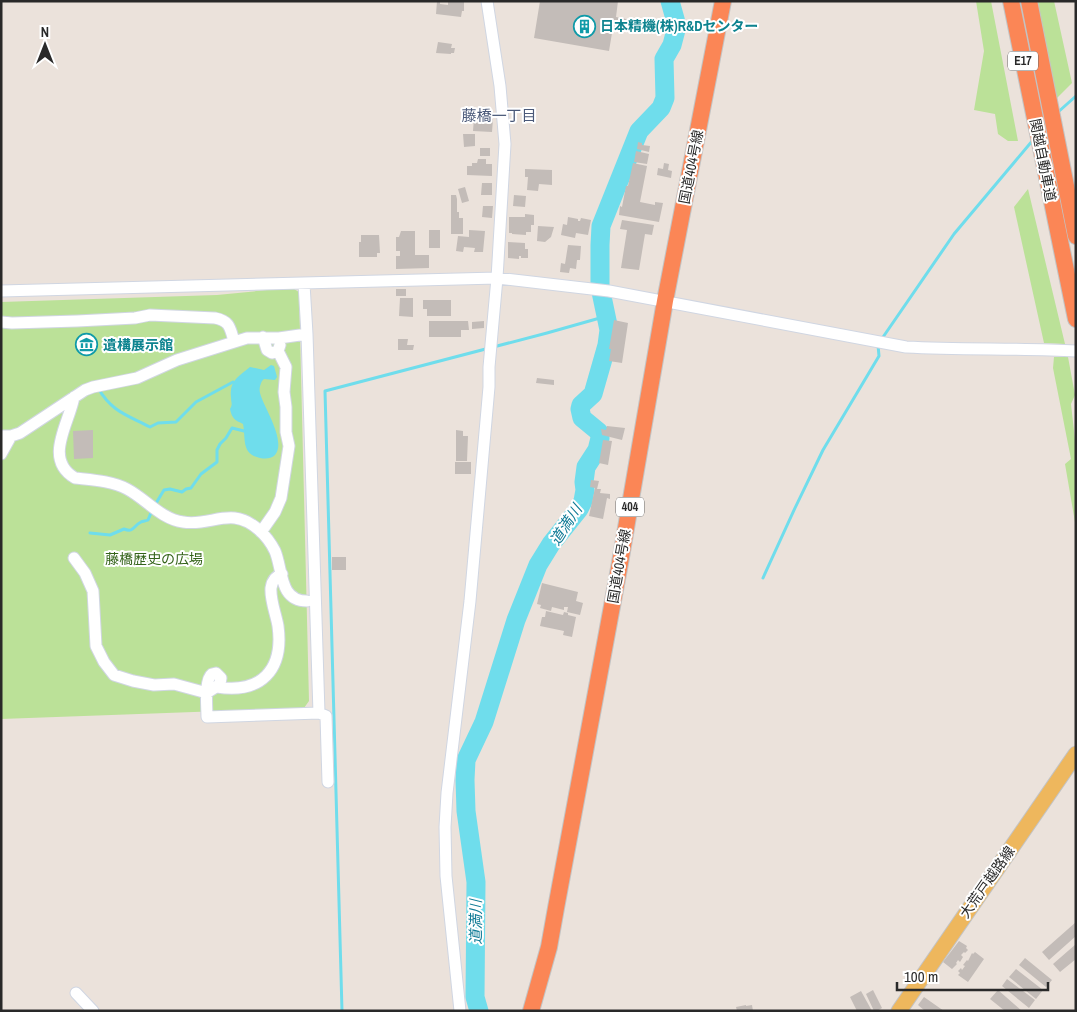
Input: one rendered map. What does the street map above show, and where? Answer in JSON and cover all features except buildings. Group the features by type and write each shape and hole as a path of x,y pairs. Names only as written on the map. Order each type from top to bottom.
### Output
{"highway":[{"name":"国道404号線","path":"530,1011 549,946 620,563 665,301 723,1"},
{"name":"関越自動車道","path":"1011,1 1076,319"},
{"name":"関越自動車道","path":"1029,1 1076,236"}],"main road":[{"name":"大荒戸越路線","path":"899,1011 1076,754"}],"street":[{"path":"460,1011 446,876 445,827 475,548 497,278 505,144 500,86 487,1"},
{"path":"1,292 497,278 609,291 906,347 1076,351"},
{"path":"304,284 318,714"},
{"path":"1,322 77,321 135,318 150,315 215,318 224,320 227,323 234,341"},
{"path":"1,454 6,436 26,429 74,397 93,387 138,378 178,360 234,341 247,338 279,338 307,334"},
{"path":"263,337 267,350 272,353 278,351"},
{"path":"261,532 275,512 281,498 289,446 286,432 284,392 286,367 278,351 279,338"},
{"path":"74,397 59,448 61,463 69,474 75,478 120,486 173,520 190,523 227,518 246,522 261,532 275,551 283,582 288,592 299,601 307,601"},
{"path":"74,558 85,573 92,591 96,646 104,662 114,675 154,685 174,684 212,690 253,685 273,669 278,660 279,647 278,626 271,589 273,581 282,574"},
{"path":"212,690 207,718 318,714 326,716 328,782"},
{"path":"76,993 93,1011"}],"green space":[{"path":"976,1 991,1 1018,141 1008,141 998,134 995,114 974,110 984,51"},
{"path":"1036,1 1054,1 1072,83 1055,100"},
{"path":"1028,189 1065,344 1044,343 1014,207"},
{"name":"藤橋歴史の広場","path":"288,288 299,292 309,701 304,708 1,719 1,302 217,295"},
{"path":"1054,357 1068,357 1075,395 1071,404 1076,449 1076,528 1065,464 1071,459 1053,368"}],"water":[{"path":"271,365 274,366 277,377 275,380 264,379 260,392 276,433 278,449 275,455 264,459 254,456 247,449 243,424 234,419 230,409 232,405 231,391 236,379 250,367 264,370"}],"waterway":[{"name":"道満川","path":"479,1011 475,997 476,882 466,811 466,760 484,722 516,620 538,565 551,544 579,509 585,490 586,467 597,450 600,438 599,432 582,418 580,409 581,405 593,394 607,345 609,330 600,287 601,226 639,131 661,108 665,98 664,59 672,45 677,26 670,1"},
{"path":"1057,113 1076,96"},
{"path":"881,340 954,234 1033,140"},
{"path":"342,1011 325,391 607,316"},
{"path":"763,578 823,450 879,356 878,345"},
{"path":"98,388 115,408 150,427 158,423 176,422 196,402 233,382"},
{"path":"90,533 110,535 124,529 132,530 141,522 148,520 164,490 170,489 182,492 191,488 201,474 217,462 217,450 232,428 244,431"}],"place":[{"name":"日本精機(株)R&Dセンター","path":"584,26"},
{"name":"遺構展示館","path":"87,345"}],"district":[{"name":"藤橋一丁目","path":"499,116"}]}
